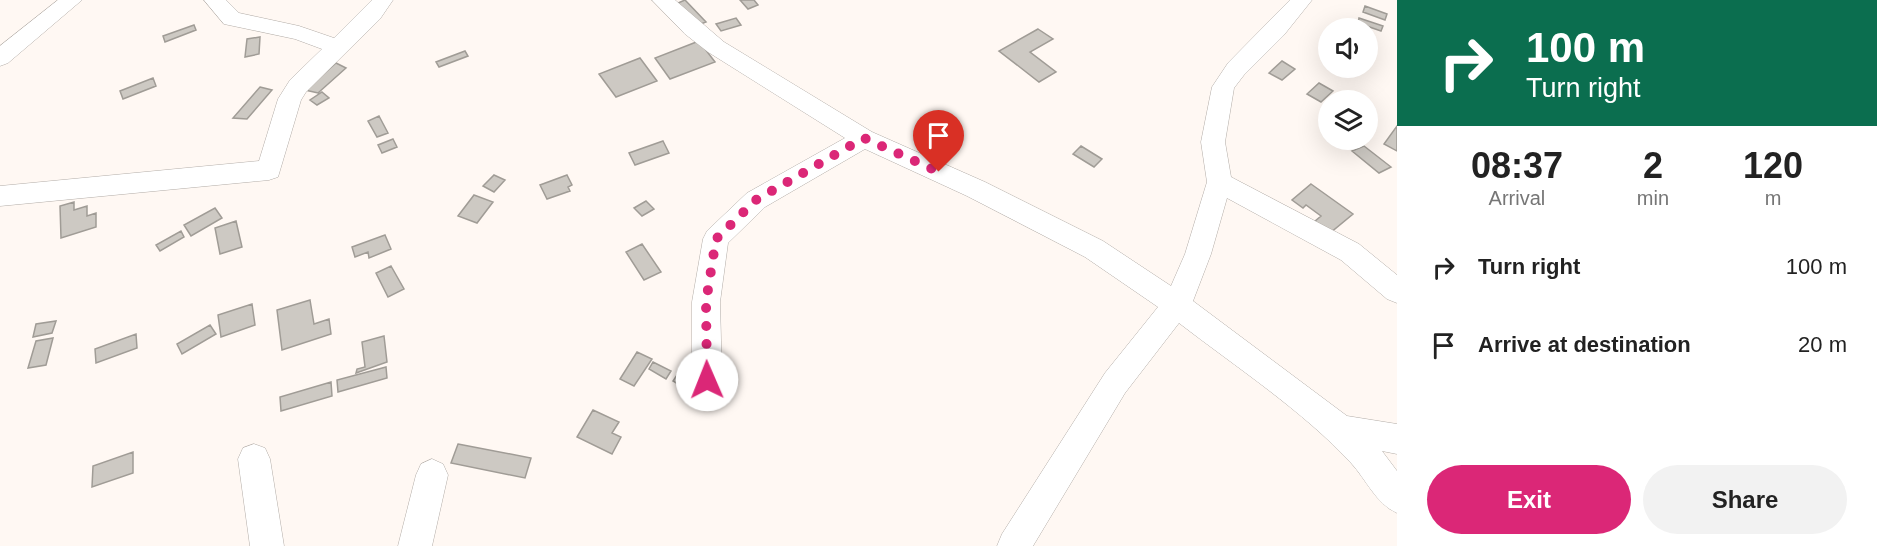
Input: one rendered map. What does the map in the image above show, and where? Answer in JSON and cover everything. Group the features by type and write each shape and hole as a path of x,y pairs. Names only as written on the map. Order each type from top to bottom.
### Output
{"street":[{"path":"0,58 72,0"},
{"path":"213,0 232,19 299,33 338,47"},
{"path":"0,196 269,170 290,99 298,86 384,0"},
{"path":"662,0 716,47 864,138 976,189 1094,249 1177,305 1340,429 1397,497"},
{"path":"1014,546 1115,383 1177,305 1198,254 1219,182 1213,142 1223,87 1236,69 1276,30 1302,0"},
{"path":"707,380 706,302 716,239 756,200 864,138"},
{"path":"1219,182 1350,252 1397,291"},
{"path":"1340,429 1397,439"},
{"path":"254,459 267,546"},
{"path":"416,546 432,475"}],"building":[{"path":"685,0 706,22 698,25 678,3"},
{"path":"740,0 754,0 758,5 748,9"},
{"path":"1365,6 1387,14 1385,20 1363,12"},
{"path":"736,18 741,25 721,31 716,24"},
{"path":"1378,24 1383,26 1381,31 1378,30"},
{"path":"194,25 196,30 165,42 163,36"},
{"path":"1038,29 1053,39 1030,52 1056,72 1039,82 999,51"},
{"path":"260,37 259,54 245,57 247,39"},
{"path":"699,41 715,62 670,79 655,58"},
{"path":"465,51 468,56 439,67 436,62"},
{"path":"640,58 657,81 616,97 599,74"},
{"path":"1282,61 1295,69 1282,80 1269,73"},
{"path":"336,63 346,68 318,93 305,90"},
{"path":"153,78 156,86 123,99 120,91"},
{"path":"1319,83 1331,90 1318,90 1318,100 1307,94"},
{"path":"260,87 272,90 247,119 233,118"},
{"path":"322,92 329,98 317,105 310,100"},
{"path":"379,116 388,133 377,137 368,121"},
{"path":"1397,126 1397,151 1384,144"},
{"path":"393,139 397,147 382,153 378,145"},
{"path":"663,141 669,153 635,165 629,153"},
{"path":"1081,146 1102,159 1094,167 1073,154"},
{"path":"1369,150 1391,167 1379,173 1352,151"},
{"path":"494,175 505,180 494,192 483,186"},
{"path":"567,175 572,185 568,187 570,191 547,199 540,185"},
{"path":"1311,184 1353,214 1330,233 1314,222 1321,216 1306,205 1303,208 1292,200"},
{"path":"474,195 493,202 477,223 458,216"},
{"path":"646,201 654,209 642,216 634,208"},
{"path":"74,202 74,210 87,206 87,216 96,213 96,227 61,238 60,206"},
{"path":"215,208 222,218 191,236 184,225"},
{"path":"236,221 242,247 220,254 215,228"},
{"path":"181,231 184,237 160,251 156,245"},
{"path":"385,235 391,249 369,258 368,252 355,257 352,247"},
{"path":"642,244 661,272 644,280 626,252"},
{"path":"391,266 404,289 388,297 376,273"},
{"path":"310,300 314,324 329,319 331,334 282,350 277,310"},
{"path":"252,304 255,325 221,337 218,315"},
{"path":"56,321 52,333 33,337 36,324"},
{"path":"210,325 216,334 182,354 177,344"},
{"path":"136,334 137,348 96,363 95,349"},
{"path":"384,336 387,362 356,373 357,369 365,367 362,342"},
{"path":"53,338 46,365 28,368 36,341"},
{"path":"637,352 652,359 634,386 620,379"},
{"path":"653,362 671,371 666,379 649,369"},
{"path":"386,367 387,378 338,392 337,380"},
{"path":"677,375 689,383 685,388 673,381"},
{"path":"331,382 332,396 281,411 280,397"},
{"path":"593,410 619,422 612,433 621,437 612,454 577,437"},
{"path":"458,444 531,458 525,478 451,463"},
{"path":"133,452 133,473 92,487 93,466"}],"route":[{"path":"707,380 706,302 716,239 756,200 864,138 939,172"}]}
